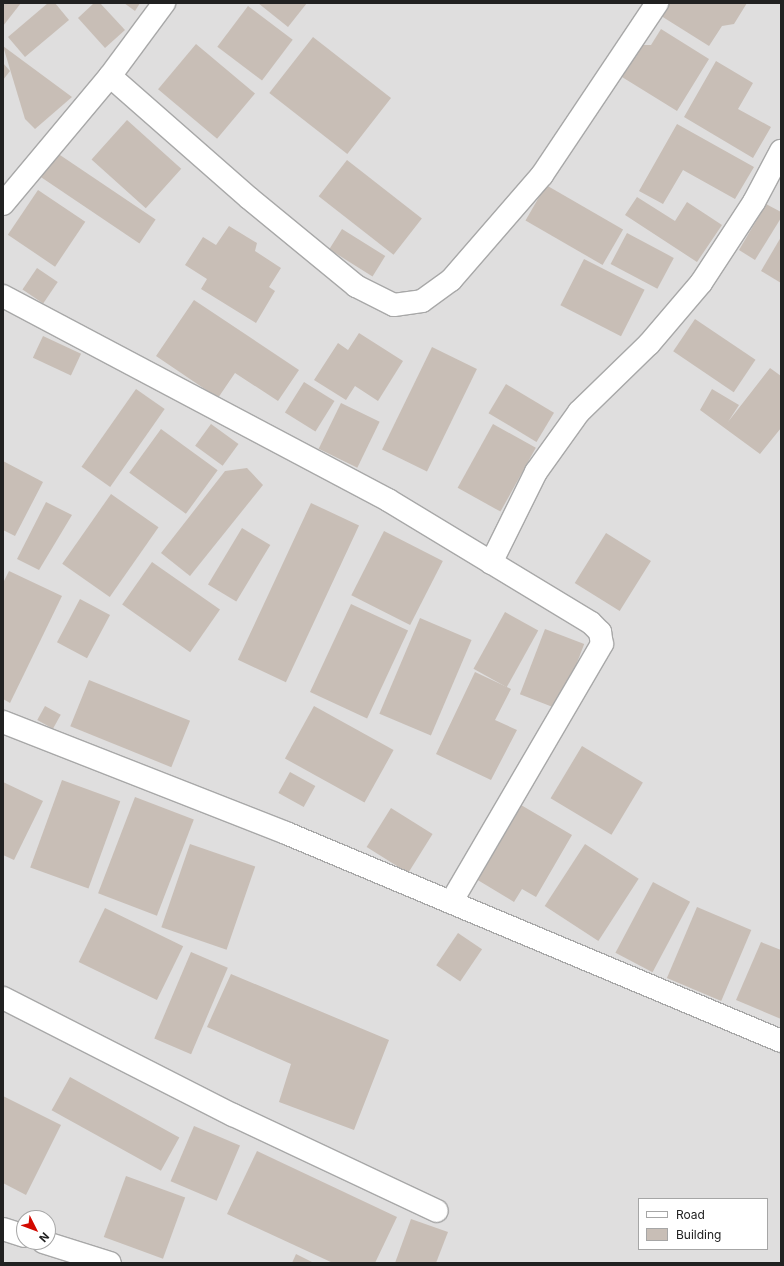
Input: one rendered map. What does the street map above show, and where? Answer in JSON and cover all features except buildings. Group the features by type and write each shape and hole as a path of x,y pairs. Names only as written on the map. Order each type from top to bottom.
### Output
{"street":[{"path":"3,204 110,76 164,3"},
{"path":"110,76 248,198 356,286 394,305 422,301 451,280 542,175 656,3"},
{"path":"491,563 536,472 579,412 650,344 701,283 754,202 781,151"},
{"path":"3,296 388,500 591,623 600,632 602,644 451,902"},
{"path":"3,722 286,832 781,1041"},
{"path":"3,998 232,1115 437,1211"},
{"path":"3,1229 16,1233"},
{"path":"56,1246 110,1263"}],"shaded area":[{"path":"3,3 781,3 781,1263 3,1263"}]}
